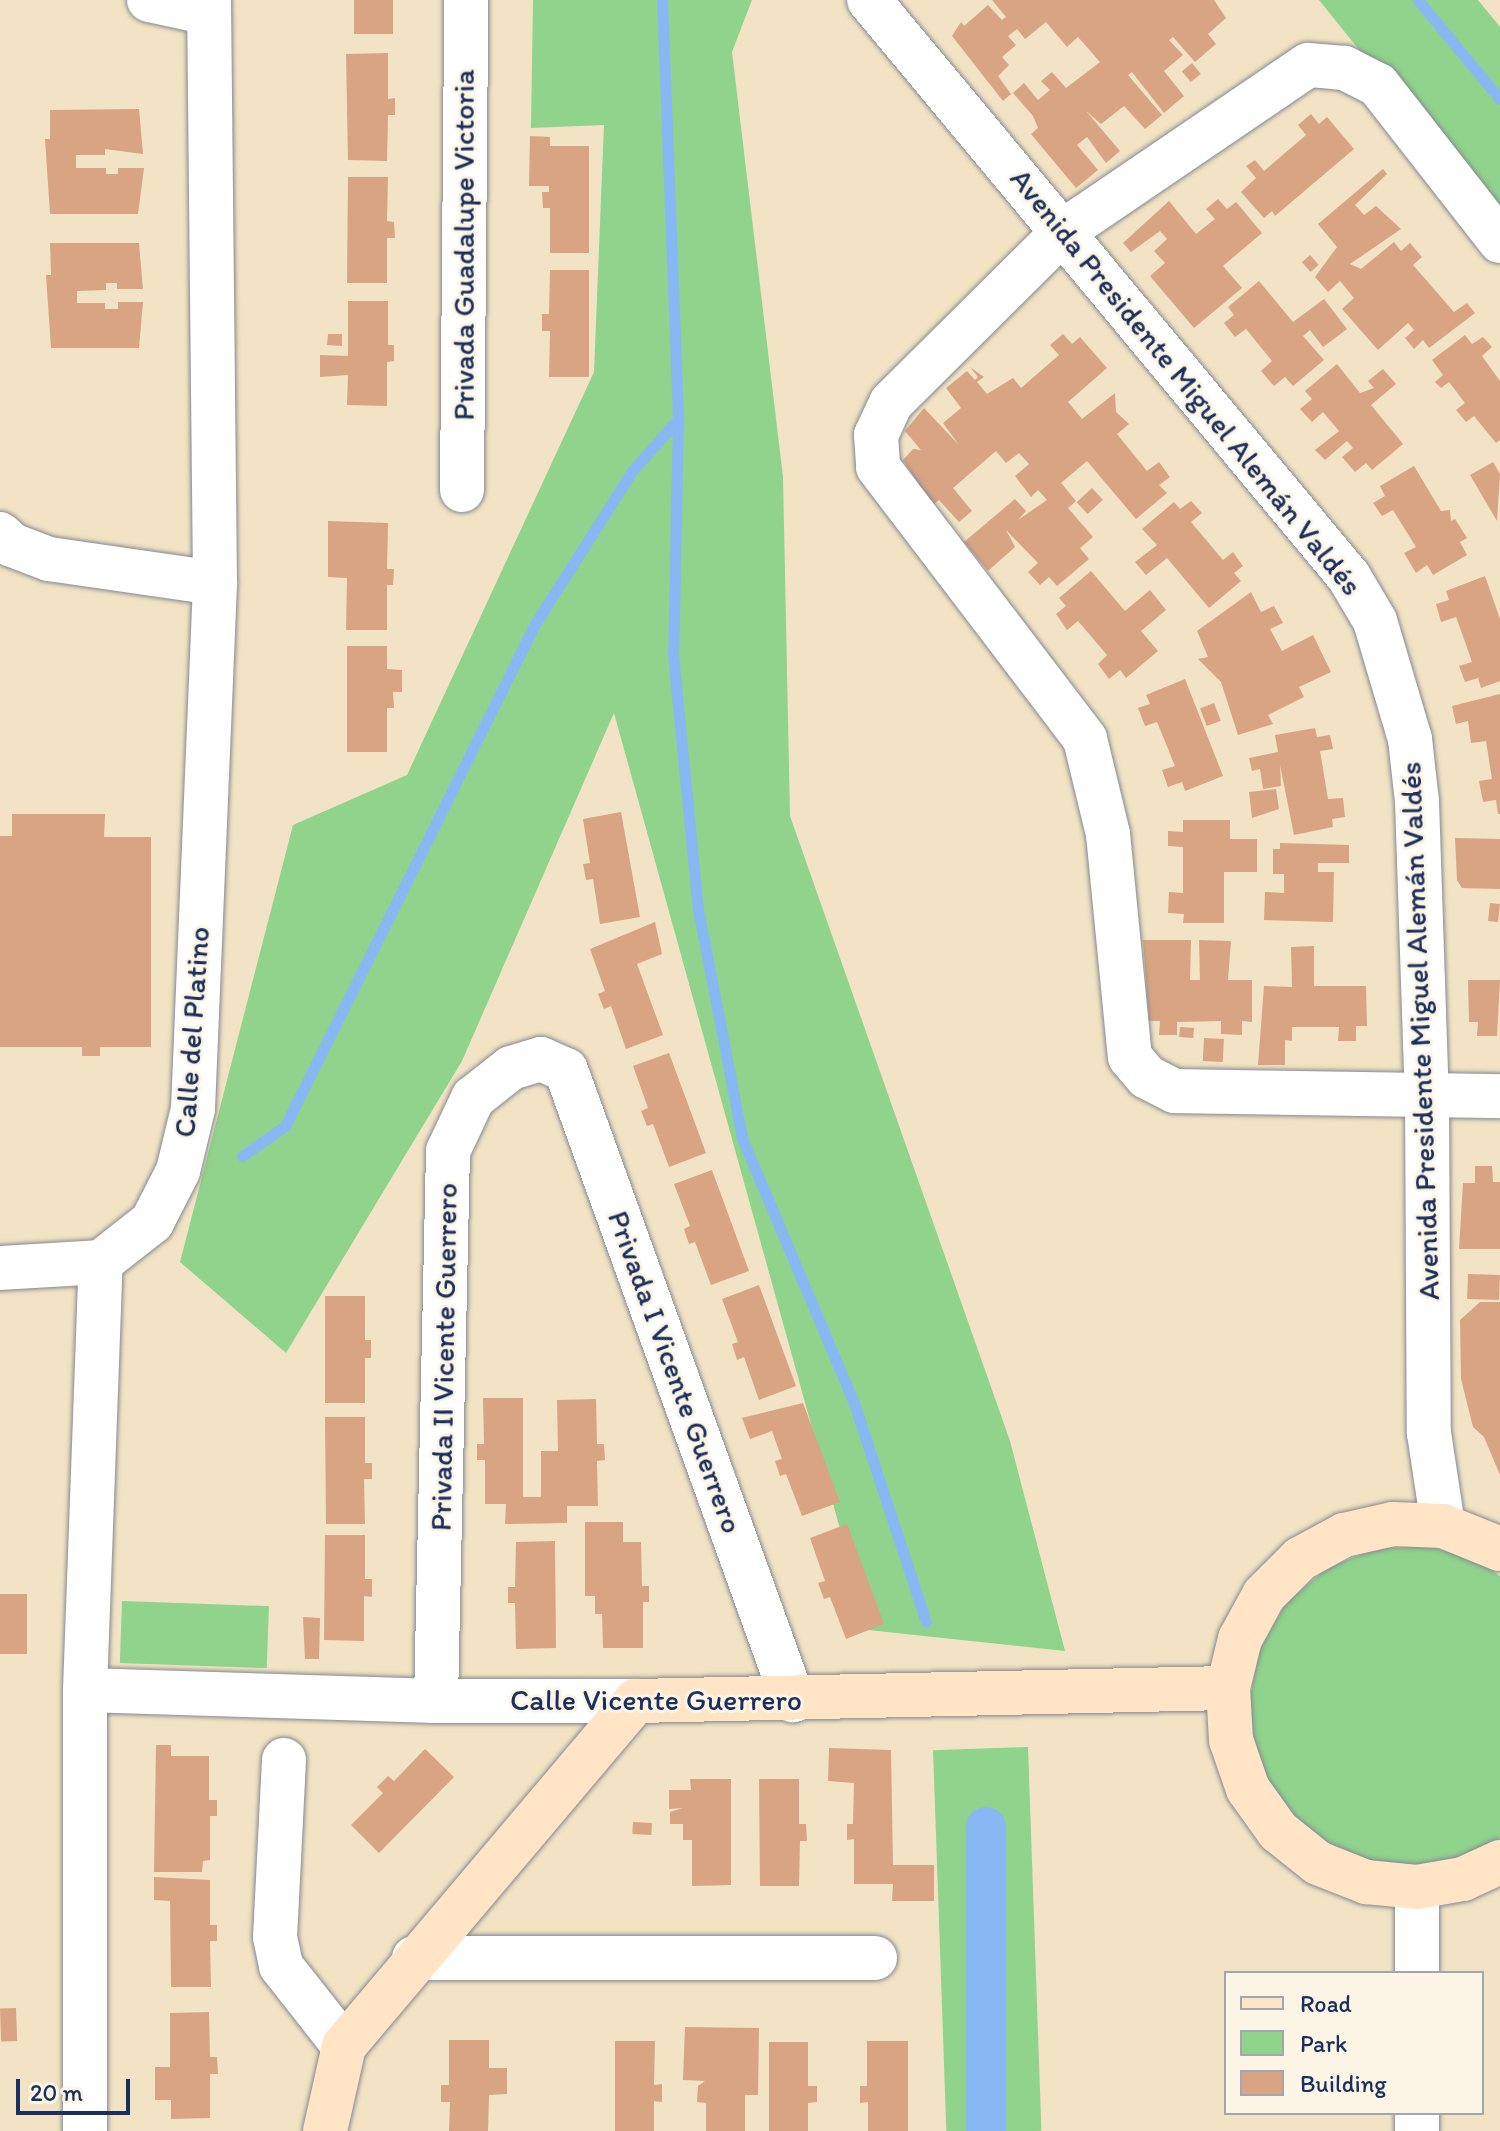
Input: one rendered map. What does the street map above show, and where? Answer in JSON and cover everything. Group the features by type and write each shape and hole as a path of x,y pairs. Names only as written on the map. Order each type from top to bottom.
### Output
{"street":[{"path":"149,0 209,6"},
{"name":"Privada Guadalupe Victoria","path":"462,490 466,0"},
{"name":"Avenida Presidente Miguel Alemán Valdés","path":"879,3 1349,577 1375,621 1410,739 1427,1095 1429,1433 1443,1526"},
{"name":"Calle del Platino","path":"101,1262 152,1222 178,1171 193,1109 215,583 209,6"},
{"path":"1500,241 1378,85 1344,68 1308,65 1065,230 891,403 876,435 878,467 1085,739 1108,834 1130,1057 1147,1077 1175,1091 1500,1096"},
{"path":"0,534 12,545 49,559 215,583"},
{"name":"Privada I Vicente Guerrero","path":"541,1059 566,1070 793,1700"},
{"name":"Privada II Vicente Guerrero","path":"436,1701 448,1151 473,1098 511,1068 541,1059"},
{"path":"0,1268 101,1262 85,1690 85,2131"},
{"path":"1500,1549 1443,1526 1393,1524 1344,1535 1300,1559 1264,1595 1240,1639 1228,1688 1231,1740 1248,1789 1278,1831 1318,1863 1366,1882 1417,1887 1463,1879 1500,1862"},
{"name":"Calle Vicente Guerrero","path":"85,1690 436,1701 636,1701 793,1700 1228,1688"},
{"path":"325,2131 344,2046 414,1958 636,1701"},
{"path":"284,1760 275,1937 281,1966 344,2046"},
{"path":"1417,1887 1417,1971"},
{"path":"414,1958 875,1958"}],"green space":[{"path":"533,0 752,0 732,52 783,477 790,816 1010,1441 1065,1651 868,1630 614,713 462,1061 286,1353 180,1262 293,825 407,775 594,372 604,125 531,128"},
{"path":"1319,0 1478,0 1500,27 1500,225"},
{"path":"1427,1546 1477,1560 1500,1576 1500,1838 1480,1852 1427,1867 1373,1864 1323,1843 1283,1806 1257,1758 1249,1704 1259,1651 1286,1603 1327,1568 1375,1549"},
{"path":"122,1601 269,1606 267,1668 120,1663"},
{"path":"1028,1747 1041,2131 946,2131 933,1750"}],"building":[{"path":"354,0 393,0 393,34 354,34"},
{"path":"992,0 1214,0 1226,18 1208,34 1216,44 1195,62 1173,37 1169,40 1183,55 1164,71 1184,96 1164,113 1132,72 1128,75 1162,115 1145,129 1124,106 1101,124 1086,111 1120,151 1106,163 1087,137 1077,145 1098,170 1076,188 1031,134 1038,128 1033,116 1013,93 1024,83 1038,100 1050,90 1041,81 1052,72 1066,88 1100,62 1078,37 1067,47 1046,22 1025,39 1017,29 1008,36 1016,45 1002,57 1009,65 998,76 1011,94 1003,101 952,36 961,22 964,26 988,5 1002,20 1006,17"},
{"path":"388,53 388,99 395,98 395,115 388,115 387,161 348,160 346,54"},
{"path":"1192,63 1201,74 1191,82 1182,71"},
{"path":"139,109 143,154 105,149 105,155 76,155 76,168 106,168 106,174 118,174 118,168 144,168 138,214 50,214 45,139 50,139 50,110"},
{"path":"1311,114 1319,124 1327,117 1354,149 1275,216 1272,211 1264,218 1241,192 1256,178 1246,166 1255,160 1264,171 1306,135 1298,125"},
{"path":"530,136 550,137 550,146 589,146 589,253 550,253 550,208 543,208 542,192 549,192 549,186 529,186"},
{"path":"1383,169 1387,174 1355,205 1364,215 1376,206 1401,229 1350,264 1361,269 1394,242 1401,251 1410,243 1422,257 1413,265 1454,312 1467,303 1475,313 1429,348 1423,340 1414,349 1405,338 1414,330 1408,323 1378,350 1342,309 1354,298 1340,281 1328,292 1315,277 1337,247 1318,224"},
{"path":"348,177 388,177 387,221 394,222 395,238 387,238 387,283 347,283"},
{"path":"1218,199 1227,209 1236,202 1262,233 1223,266 1242,288 1194,328 1150,276 1165,263 1154,251 1167,239 1160,231 1131,252 1123,243 1169,201 1196,234 1215,219 1206,209"},
{"path":"50,243 139,243 143,289 117,289 117,283 106,283 106,290 77,291 77,303 105,303 105,309 118,309 118,302 143,302 139,348 51,348 46,275 51,275"},
{"path":"1310,255 1319,265 1311,272 1302,262"},
{"path":"550,270 589,270 589,377 549,377 550,331 542,331 542,314 549,314"},
{"path":"1259,281 1293,322 1324,299 1347,329 1323,347 1310,330 1303,336 1324,360 1293,386 1285,377 1274,386 1261,371 1272,361 1246,329 1235,337 1224,323 1234,315 1228,307"},
{"path":"348,301 388,301 388,345 394,345 394,361 387,362 387,406 347,405 348,375 320,377 320,355 348,356"},
{"path":"328,334 342,334 342,346 327,345"},
{"path":"1063,334 1072,344 1080,337 1107,368 1068,402 1082,419 1115,393 1116,412 1129,424 1117,434 1147,471 1159,462 1170,477 1159,485 1167,493 1136,519 1087,461 1061,483 1076,501 1068,508 1093,537 1080,548 1089,559 1057,586 1049,577 1040,585 1028,572 1038,563 1006,530 1015,547 988,571 964,542 1015,499 1026,511 1018,520 1047,500 1038,490 1031,497 1015,476 1029,464 1019,453 1006,463 996,451 953,488 972,511 959,522 939,500 932,505 903,460 913,449 921,450 905,431 924,408 959,445 943,423 961,408 946,388 967,371 975,380 978,377 970,367 984,377 977,382 987,394 1013,378 1021,388 1059,355 1050,345"},
{"path":"1465,335 1472,344 1483,337 1492,347 1482,356 1500,381 1500,440 1496,443 1474,416 1466,422 1456,410 1465,403 1449,382 1441,388 1435,382 1443,375 1432,360"},
{"path":"1337,364 1360,393 1374,388 1368,381 1383,369 1396,384 1371,405 1403,444 1372,470 1366,463 1355,472 1342,457 1353,448 1347,441 1325,460 1315,450 1339,431 1323,412 1312,422 1300,409 1312,399 1305,391"},
{"path":"1493,462 1500,474 1497,521 1470,475"},
{"path":"1414,466 1441,511 1450,510 1451,521 1455,519 1467,538 1460,542 1467,555 1433,575 1427,565 1416,573 1404,553 1416,547 1393,510 1382,516 1373,503 1385,496 1380,486"},
{"path":"1092,488 1103,500 1088,514 1077,502"},
{"path":"1191,501 1202,513 1191,522 1223,560 1233,552 1243,566 1234,573 1241,581 1209,608 1167,558 1146,575 1135,562 1157,545 1142,529 1174,502 1180,509"},
{"path":"328,521 388,523 387,569 394,569 393,585 387,585 387,630 346,630 347,578 328,577"},
{"path":"1091,571 1125,611 1150,590 1166,610 1141,631 1158,651 1126,678 1120,670 1109,679 1098,664 1107,655 1078,621 1067,630 1056,614 1066,606 1059,598"},
{"path":"1485,576 1500,619 1500,681 1481,688 1478,678 1465,682 1459,666 1472,662 1456,617 1441,622 1436,604 1449,600 1446,591"},
{"path":"1251,592 1261,612 1274,606 1283,623 1270,629 1282,651 1313,635 1331,672 1299,687 1304,697 1268,715 1273,724 1238,735 1221,682 1198,659 1208,657 1197,631"},
{"path":"347,646 387,646 387,669 402,670 402,692 393,692 394,708 387,708 387,752 347,752"},
{"path":"1185,679 1223,776 1185,791 1182,782 1168,787 1162,770 1175,766 1157,722 1145,726 1138,708 1150,704 1146,695"},
{"path":"1500,694 1498,814 1496,800 1483,802 1479,781 1492,779 1486,741 1471,743 1468,721 1456,724 1452,706"},
{"path":"1214,703 1221,721 1207,726 1200,708"},
{"path":"1315,728 1317,737 1330,735 1333,749 1320,751 1328,799 1343,798 1345,817 1332,819 1333,827 1294,835 1280,765 1281,786 1263,789 1260,769 1252,771 1249,758 1278,752 1275,735"},
{"path":"1276,789 1279,809 1252,818 1249,792"},
{"path":"621,812 640,917 600,924 593,879 586,880 583,864 590,863 583,819"},
{"path":"12,814 105,814 104,837 151,837 151,1047 100,1047 100,1056 82,1056 82,1047 0,1047 0,836 12,836"},
{"path":"1183,820 1230,820 1230,839 1257,839 1257,872 1224,872 1224,923 1183,923 1184,914 1168,913 1169,892 1183,893 1183,847 1168,846 1168,831 1183,832"},
{"path":"1455,838 1500,839 1500,889 1462,888 1457,880"},
{"path":"1280,843 1349,845 1349,863 1318,863 1318,872 1334,872 1333,922 1264,920 1265,892 1284,893 1284,874 1273,874 1273,849 1280,849"},
{"path":"1490,903 1500,904 1498,922 1488,921"},
{"path":"655,922 662,954 637,964 663,1035 626,1049 611,1006 604,1009 598,994 605,991 590,949"},
{"path":"1143,940 1191,940 1190,980 1200,980 1199,940 1231,941 1228,980 1252,980 1252,1022 1242,1021 1242,1035 1221,1034 1221,1021 1177,1022 1177,1035 1159,1035 1160,1021 1149,1021"},
{"path":"1314,946 1314,986 1366,986 1367,1026 1356,1026 1356,1041 1338,1041 1339,1027 1292,1027 1292,1041 1285,1040 1285,1065 1258,1065 1264,986 1292,987 1291,947"},
{"path":"1468,980 1500,980 1497,1036 1477,1036 1478,1022 1469,1022"},
{"path":"1180,1027 1194,1028 1193,1038 1179,1037"},
{"path":"1204,1038 1224,1039 1223,1062 1203,1061"},
{"path":"669,1053 706,1153 669,1167 653,1124 647,1126 641,1111 648,1108 633,1066"},
{"path":"1475,1166 1492,1166 1493,1182 1500,1182 1500,1249 1459,1249 1463,1183 1475,1183"},
{"path":"712,1170 749,1271 711,1285 695,1242 689,1244 684,1229 690,1226 674,1184"},
{"path":"1468,1274 1500,1275 1499,1300 1467,1299"},
{"path":"759,1285 796,1386 759,1400 744,1357 737,1360 732,1344 738,1342 722,1299"},
{"path":"325,1296 365,1296 365,1340 371,1340 371,1358 365,1358 365,1403 325,1403"},
{"path":"1480,1302 1500,1302 1500,1475 1484,1437 1473,1427 1461,1379 1460,1320"},
{"path":"483,1398 523,1398 523,1497 541,1497 541,1451 558,1451 557,1400 596,1399 597,1444 604,1444 605,1460 597,1461 598,1506 567,1506 567,1523 505,1524 506,1504 485,1504 485,1460 477,1460 477,1444 484,1444"},
{"path":"803,1403 840,1502 802,1516 786,1474 780,1476 775,1461 782,1459 772,1431 750,1439 742,1418"},
{"path":"325,1417 365,1417 365,1463 372,1463 372,1479 364,1479 365,1524 326,1524"},
{"path":"585,1522 623,1522 623,1542 641,1542 642,1586 649,1586 649,1602 643,1602 643,1648 603,1648 602,1614 595,1614 595,1596 585,1596"},
{"path":"847,1524 884,1624 846,1639 830,1597 824,1599 818,1583 825,1581 810,1538"},
{"path":"325,1535 365,1535 365,1579 372,1579 372,1597 364,1596 364,1641 324,1640"},
{"path":"555,1541 556,1648 516,1649 515,1603 508,1603 508,1587 515,1587 516,1542"},
{"path":"0,1594 27,1594 27,1654 0,1654"},
{"path":"303,1617 320,1618 319,1659 305,1659"},
{"path":"156,1745 171,1745 171,1756 209,1756 209,1800 217,1800 217,1816 210,1816 210,1860 203,1861 202,1872 154,1872"},
{"path":"829,1748 891,1750 893,1865 934,1865 934,1901 892,1901 893,1884 854,1884 854,1839 847,1840 847,1824 853,1824 854,1783 828,1781"},
{"path":"425,1749 454,1777 379,1853 351,1825 383,1793 377,1787 388,1776 394,1781"},
{"path":"690,1779 731,1779 731,1885 692,1886 692,1840 683,1840 683,1824 670,1824 670,1812 683,1808 669,1809 669,1790 691,1790"},
{"path":"759,1779 799,1779 799,1824 806,1824 807,1841 800,1841 799,1886 760,1886"},
{"path":"633,1822 652,1823 651,1835 632,1834"},
{"path":"154,1877 210,1880 210,1925 217,1925 217,1941 210,1941 211,1987 171,1987 170,1901 154,1900"},
{"path":"16,2008 17,2041 1,2042 0,2009"},
{"path":"209,2012 210,2057 217,2057 218,2074 210,2074 210,2118 171,2119 171,2100 155,2100 155,2067 170,2067 170,2013"},
{"path":"685,2027 759,2028 758,2095 745,2095 745,2131 706,2131 706,2103 697,2102 698,2086 705,2081 683,2080"},
{"path":"449,2040 489,2040 489,2068 507,2068 507,2094 489,2095 488,2131 449,2131 450,2102 441,2102 441,2085 449,2085"},
{"path":"615,2041 655,2041 654,2085 662,2084 662,2102 654,2101 654,2131 615,2131"},
{"path":"867,2041 908,2041 908,2131 868,2131 868,2102 860,2103 860,2086 867,2086"},
{"path":"769,2042 808,2042 808,2086 817,2086 817,2102 808,2103 808,2131 769,2131"}],"waterway":[{"path":"662,0 678,419 673,655 698,909 742,1138 855,1406 926,1622"},
{"path":"1418,0 1500,99"},
{"path":"242,1156 285,1126 535,624 632,471 678,419"},
{"path":"986,1827 986,2131"}]}
